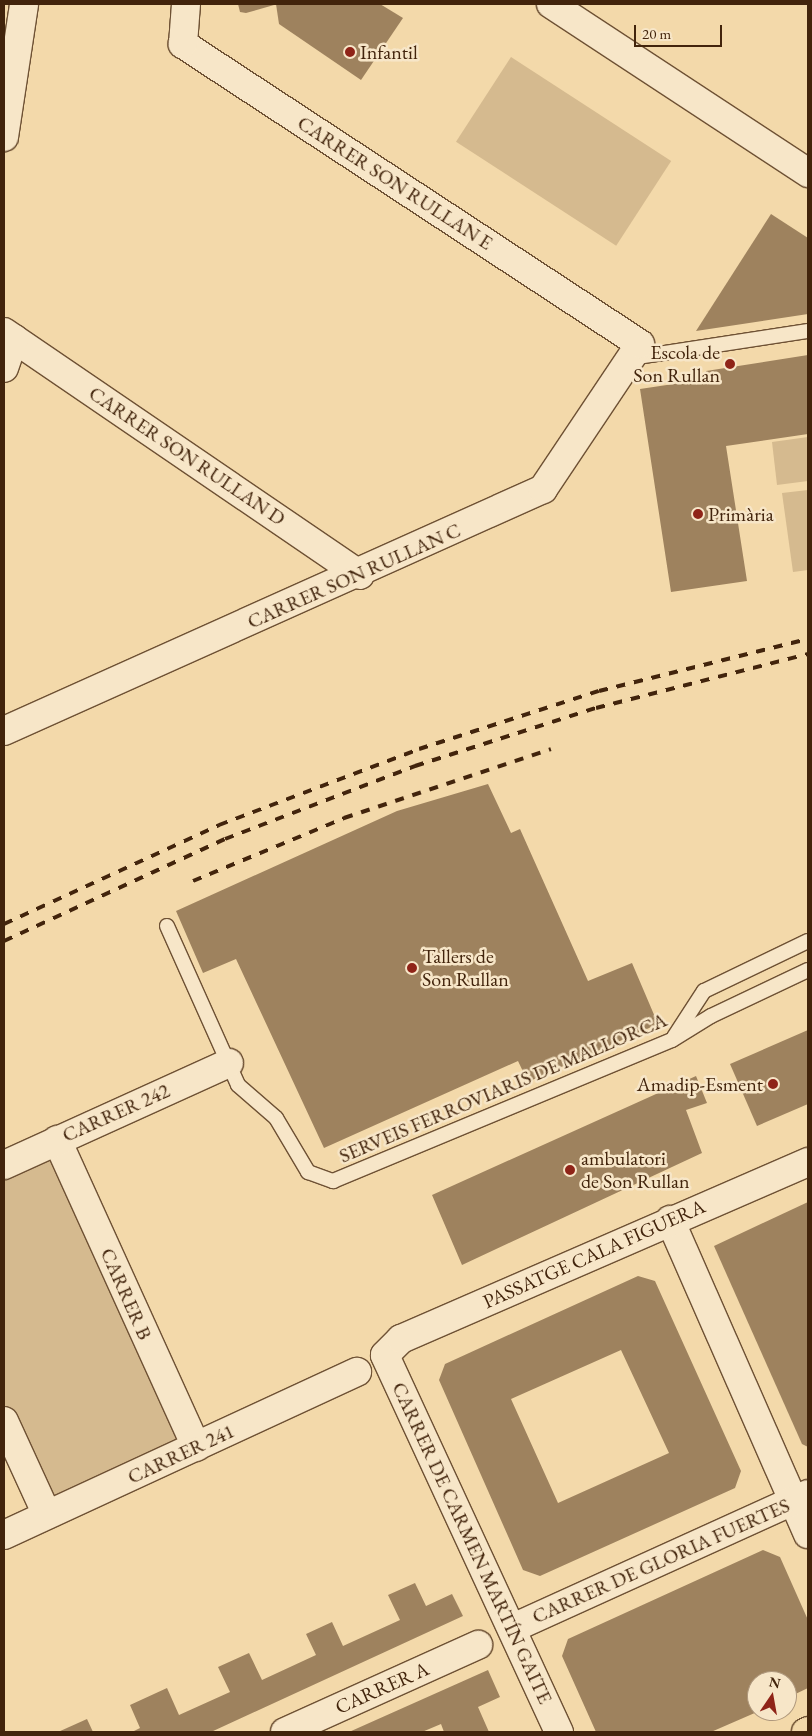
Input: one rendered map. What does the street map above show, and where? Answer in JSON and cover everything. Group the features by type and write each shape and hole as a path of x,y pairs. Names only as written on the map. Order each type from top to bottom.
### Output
{"street":[{"path":"4,137 24,4"},
{"name":"CARRER SON RULLAN E","path":"186,4 183,44 636,351"},
{"path":"551,4 808,173"},
{"path":"4,368 9,335"},
{"name":"CARRER SON RULLAN D","path":"9,335 360,575"},
{"name":"CARRER SON RULLAN C","path":"4,731 360,575 544,489 636,351"},
{"name":"CARRER 242","path":"4,1165 228,1063"},
{"name":"CARRER B","path":"57,1140 196,1447"},
{"name":"PASSATGE CALA FIGUERA","path":"385,1355 401,1339 670,1220 808,1162"},
{"path":"670,1220 801,1498 808,1534"},
{"name":"CARRER DE CARMEN MARTÍN GAITE","path":"385,1355 513,1628 559,1732"},
{"name":"CARRER 241","path":"4,1535 357,1372"},
{"path":"4,1421 47,1515"},
{"name":"CARRER DE GLORIA FUERTES","path":"513,1628 801,1498"},
{"name":"CARRER A","path":"285,1732 478,1645"}],"lane":[{"path":"636,351 808,331"},
{"name":"SERVEIS FERROVIARIS DE MALLORCA","path":"167,926 228,1063 244,1092 276,1118 300,1162 308,1172 333,1181 356,1176 672,1040 711,1016 808,970"},
{"path":"672,1040 704,991 808,941"}],"shaded area":[{"path":"511,57 671,161 616,246 456,142"},
{"path":"808,437 808,481 777,485 772,442"},
{"path":"808,490 808,570 793,572 782,493"},
{"path":"57,1140 196,1447 47,1515 4,1421 4,1165"}],"building":[{"path":"238,4 274,5 246,13 240,12"},
{"name":"Infantil","path":"276,4 380,4 403,18 361,80 279,24"},
{"path":"771,214 808,238 808,314 696,331"},
{"name":"Primària","path":"808,355 808,434 726,446 747,581 671,592 640,389 707,379 706,371"},
{"name":"Tallers de Son Rullan","path":"488,784 511,833 520,829 588,981 632,963 658,1024 528,1082 518,1061 324,1148 236,959 203,973 176,911 397,811"},
{"name":"Amadip-Esment","path":"808,1030 808,1104 757,1126 730,1064"},
{"path":"696,1076 707,1103 686,1110 702,1153 462,1265 432,1195"},
{"path":"808,1202 808,1447 802,1444 714,1246"},
{"path":"638,1276 655,1281 741,1471 735,1488 540,1576 523,1570 439,1380 445,1364","holes":["621,1350 669,1453 558,1503 511,1399"]},
{"path":"763,1550 780,1557 808,1620 808,1688 797,1693 797,1671 747,1671 747,1716 711,1732 596,1732 562,1656 568,1639"},
{"path":"415,1583 426,1606 452,1594 463,1616 211,1732 132,1732 140,1728 130,1705 167,1688 179,1715 230,1692 218,1667 249,1653 262,1680 316,1655 306,1634 332,1622 343,1646 400,1620 388,1595"},
{"path":"488,1670 500,1697 478,1707 489,1732 444,1732 441,1724 422,1732 349,1732"},
{"path":"87,1719 93,1732 58,1732"}],"railway":[{"path":"4,924 219,825 419,749 599,691 808,639"},
{"path":"4,941 225,839 415,766 596,708 808,654"},
{"path":"193,881 344,818 551,749"}],"place":[{"name":"Infantil","path":"350,52"},
{"name":"Escola de Son Rullan","path":"730,364"},
{"name":"Primària","path":"698,514"},
{"name":"Tallers de Son Rullan","path":"412,968"},
{"name":"Amadip-Esment","path":"773,1084"},
{"name":"ambulatori de Son Rullan","path":"570,1170"}]}
